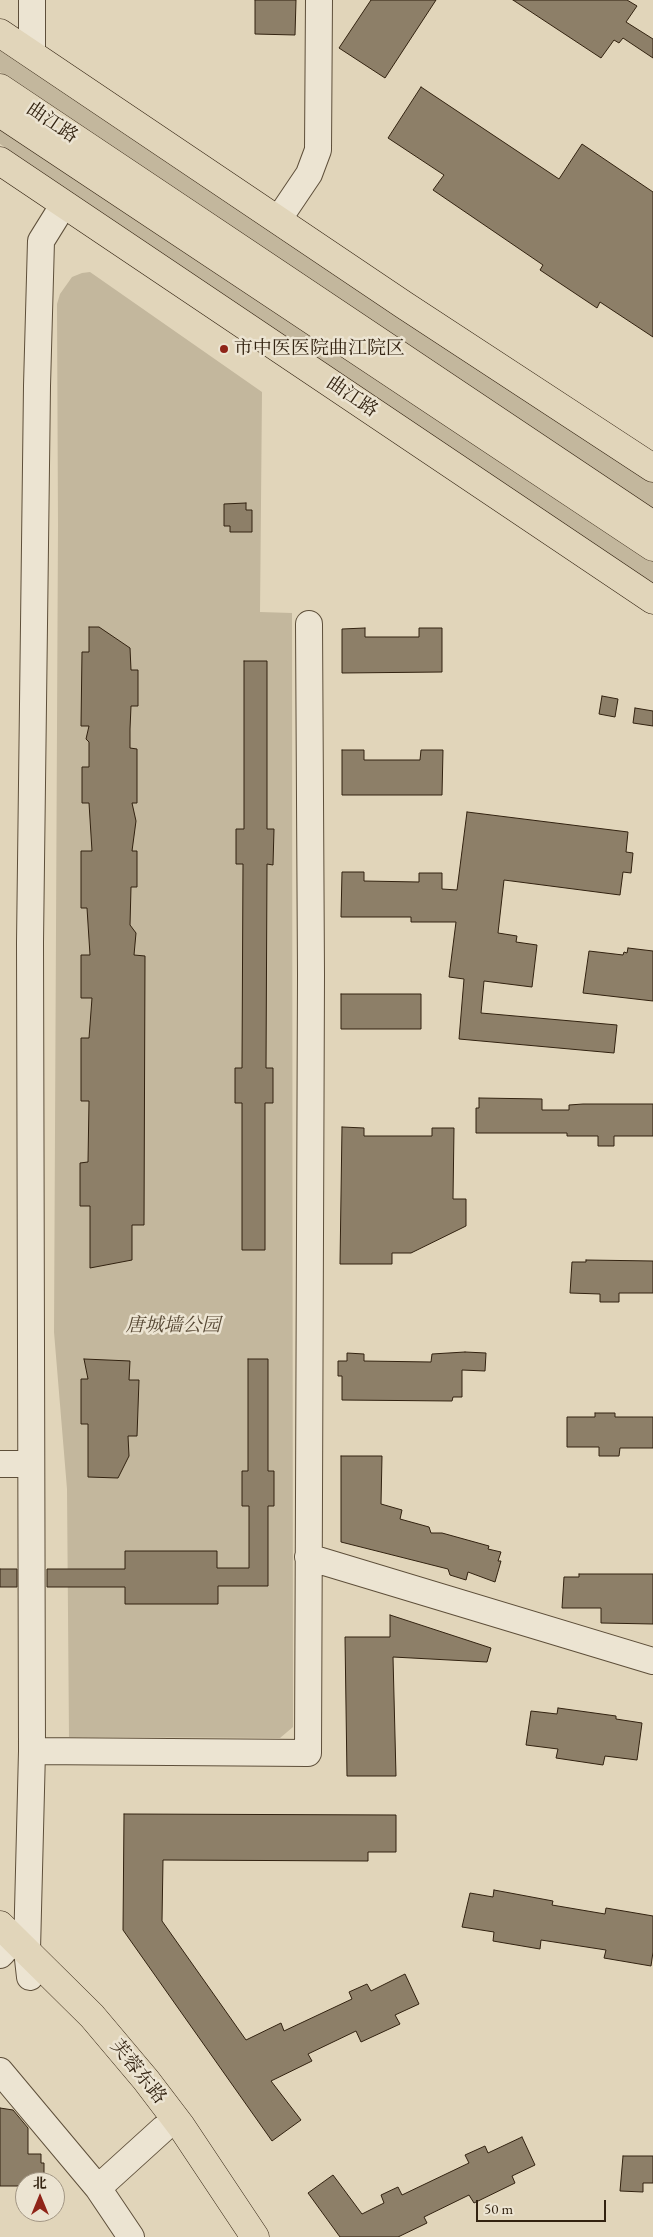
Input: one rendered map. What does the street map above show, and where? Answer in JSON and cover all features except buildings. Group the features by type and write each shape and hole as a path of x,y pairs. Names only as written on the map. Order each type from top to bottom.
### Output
{"main road":[{"path":"0,33 404,305 653,468"},
{"name":"曲江路","path":"0,88 653,525"},
{"name":"曲江路","path":"0,113 653,548"},
{"name":"曲江路","path":"0,161 653,600"},
{"name":"芙蓉东路","path":"0,1925 7,1952 81,2028 163,2129 234,2237"},
{"name":"芙蓉东路","path":"7,1952 92,2016 146,2080 181,2126 255,2237"}],"street":[{"path":"32,0 32,54"},
{"path":"278,220 309,174 318,150 319,0"},
{"path":"7,1952 32,1751 30,942 32,645 41,241 64,204"},
{"path":"32,1751 308,1753 311,985 309,624"},
{"path":"0,1464 30,1464"},
{"path":"308,1557 653,1661"},
{"path":"0,2071 98,2188 131,2237"},
{"path":"98,2188 163,2129"}],"green space":[{"path":"0,45 653,482 653,509 0,72"},
{"path":"0,125 653,561 653,584 0,144"},
{"name":"唐城墙公园","path":"90,272 262,392 260,612 292,613 293,1727 280,1738 69,1737 67,1489 54,1332 58,525 57,304 60,294 72,277"}],"place":[{"name":"市中医医院曲江院区","path":"224,349"}]}
